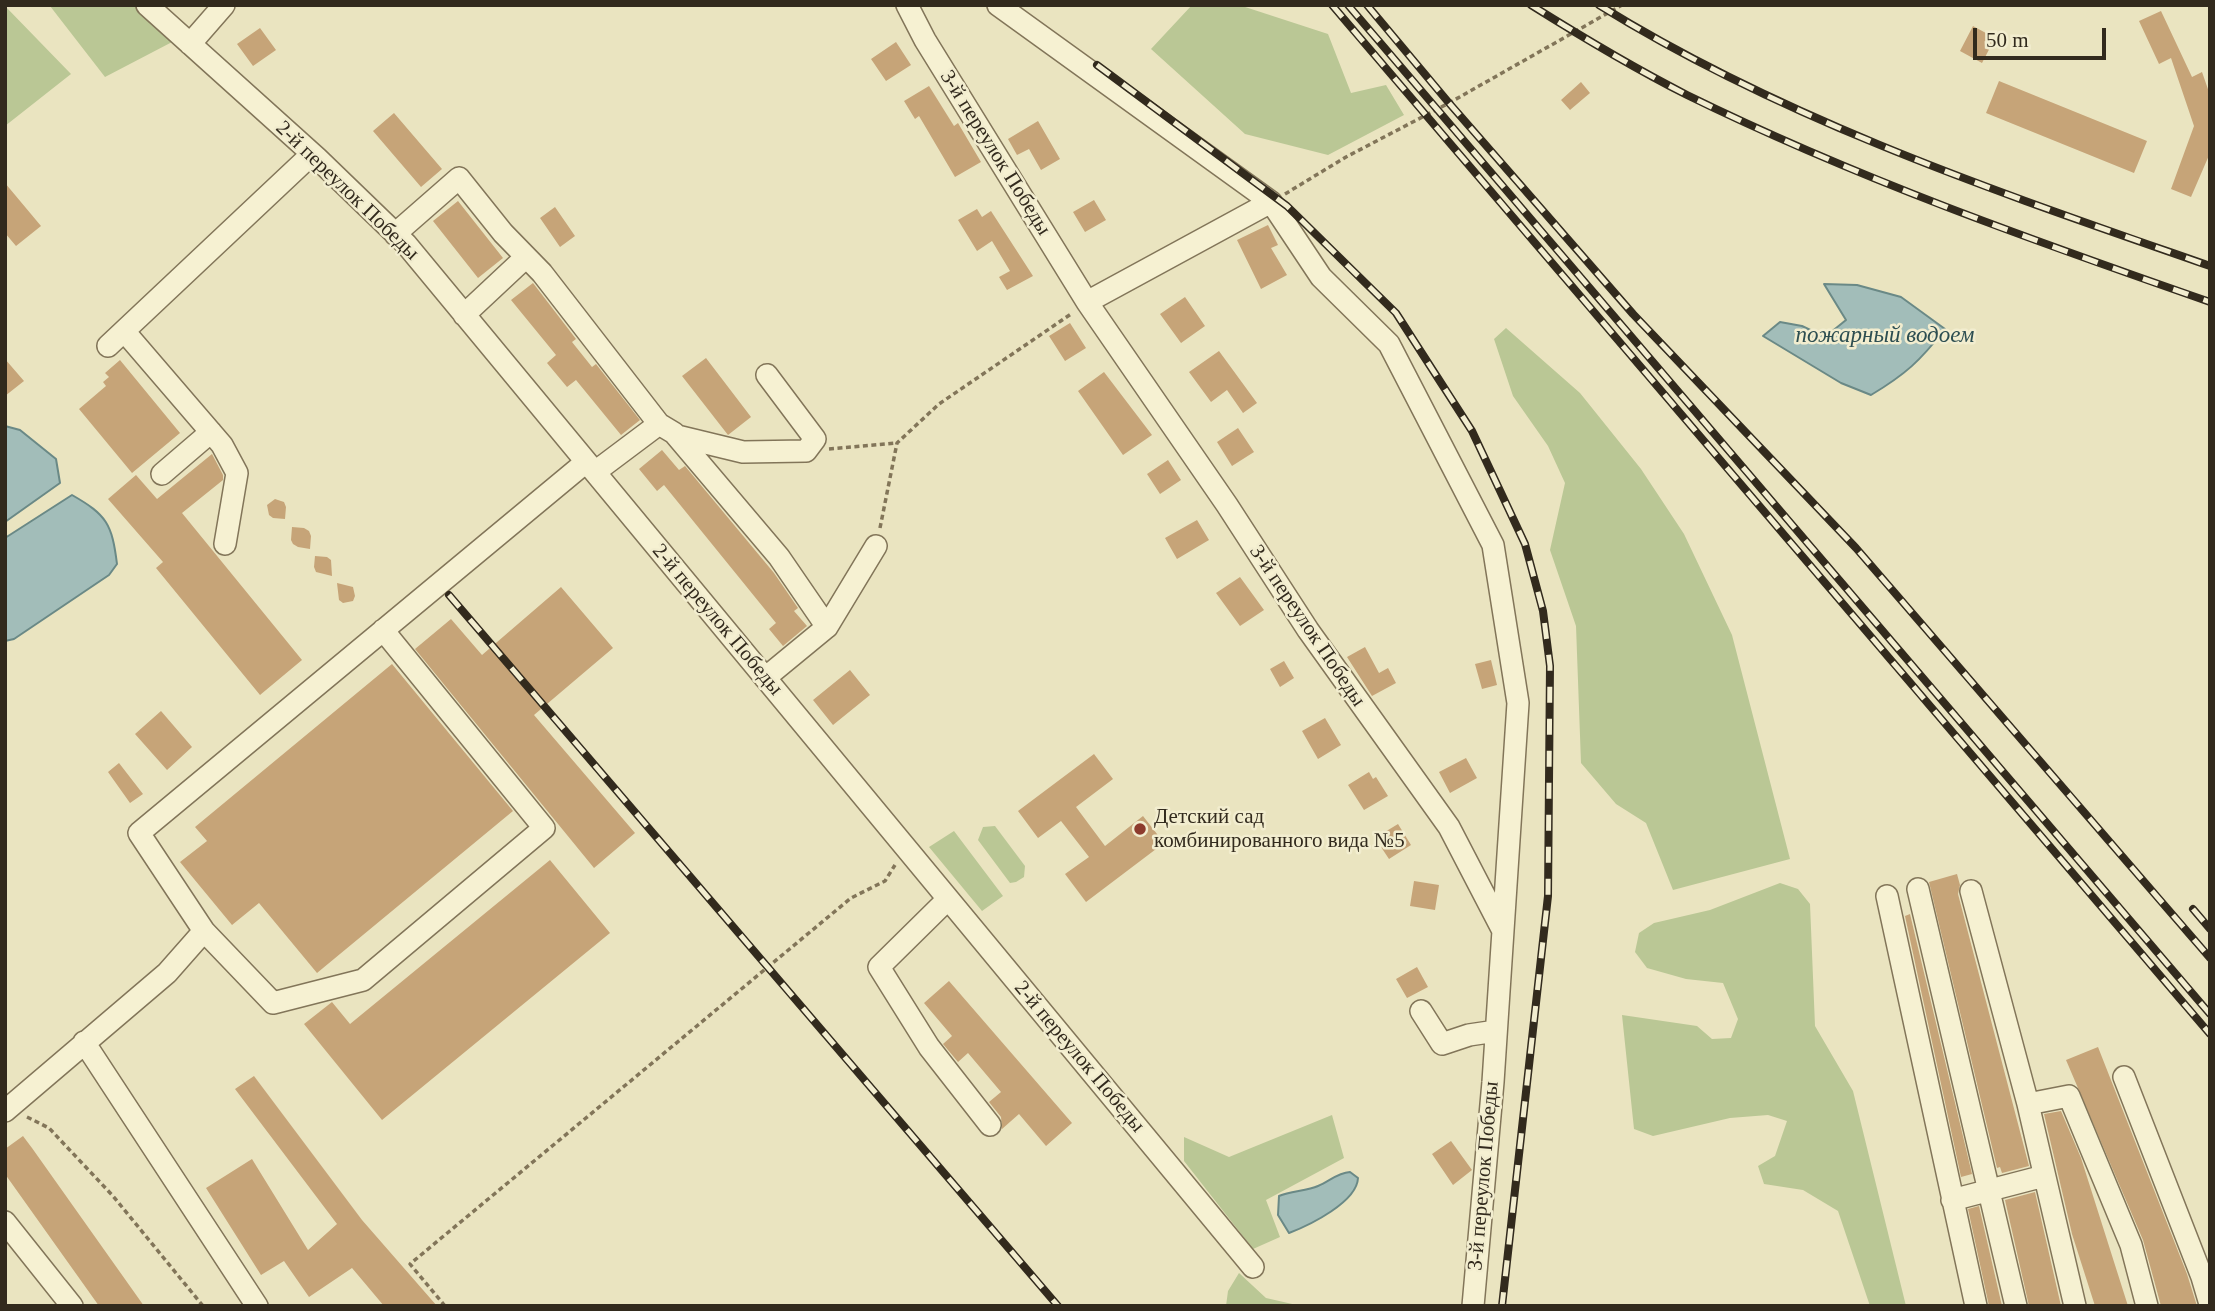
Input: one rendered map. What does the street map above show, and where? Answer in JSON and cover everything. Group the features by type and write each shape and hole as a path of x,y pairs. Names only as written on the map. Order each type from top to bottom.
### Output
{"street":[{"name":"2-й переулок Победы","path":"147,5 312,154 395,234 1253,1267"},
{"path":"190,44 224,5"},
{"name":"3-й переулок Победы","path":"907,5 925,40 1087,303 1227,505 1315,641 1449,827 1503,931 1473,1306"},
{"path":"998,5 1271,202 1321,277 1389,344 1493,545 1518,703 1503,931"},
{"path":"108,346 312,154"},
{"path":"395,234 459,178 668,430 779,557 827,628"},
{"path":"1087,303 1271,202"},
{"path":"464,315 526,257"},
{"path":"124,331 222,445 237,473 225,544"},
{"path":"383,630 544,828 363,980 273,1003 204,930 139,833 383,630 590,467 668,430 743,453 806,451 815,439 767,375"},
{"path":"162,474 211,432"},
{"path":"765,678 827,628 876,546"},
{"path":"1918,889 2016,1306"},
{"path":"1971,891 2028,1104 2075,1306"},
{"path":"1887,896 1976,1306"},
{"path":"948,899 879,967 929,1047 990,1125"},
{"path":"7,1110 167,973 204,930"},
{"path":"1421,1011 1442,1044 1469,1035 1496,1031"},
{"path":"84,1042 257,1306"},
{"path":"2124,1077 2202,1276 2210,1304"},
{"path":"2028,1104 2069,1096 2131,1245 2147,1306"},
{"path":"1952,1200 2044,1176"},
{"path":"5,1222 72,1306"}],"path":[{"path":"1271,202 1346,157 1612,13 1622,5"},
{"path":"876,546 897,443 939,404 1087,303"},
{"path":"806,451 897,443"},
{"path":"445,1306 410,1264 851,898 885,881 905,848"},
{"path":"7,1110 49,1128 113,1196 203,1306"}],"green space":[{"path":"133,5 174,41 105,77 50,6"},
{"path":"1192,5 1239,5 1328,34 1351,93 1386,85 1404,115 1328,155 1245,134 1151,49"},
{"path":"5,6 71,74 5,126"},
{"path":"1506,328 1580,393 1641,469 1684,534 1732,635 1790,859 1673,890 1646,823 1616,804 1581,763 1576,626 1550,550 1565,483 1548,446 1513,396 1494,339"},
{"path":"995,826 1025,866 1024,877 1016,882 1010,883 978,840 983,827"},
{"path":"954,831 1003,896 982,911 929,847"},
{"path":"1780,883 1798,889 1810,904 1815,1026 1853,1091 1906,1306 1870,1306 1838,1211 1803,1190 1764,1184 1758,1166 1775,1156 1787,1121 1768,1115 1730,1118 1653,1136 1634,1129 1622,1015 1697,1026 1712,1039 1731,1038 1738,1019 1723,983 1686,979 1647,968 1635,952 1639,933 1654,923 1710,910"},
{"path":"1332,1115 1344,1158 1266,1200 1280,1237 1253,1249 1184,1161 1184,1137 1229,1157"},
{"path":"1239,1273 1266,1298 1301,1306 1226,1306 1228,1291"}],"water":[{"name":"пожарный водоем","path":"1824,284 1857,285 1901,297 1945,329 1912,366 1871,395 1841,383 1763,336 1780,322 1802,326 1825,337 1846,320"},
{"path":"5,426 20,430 56,459 60,483 5,522"},
{"path":"72,495 106,522 113,539 117,564 109,575 14,639 5,641 5,538"},
{"path":"1350,1172 1358,1178 1350,1196 1331,1212 1289,1233 1278,1215 1279,1196 1314,1188"}],"building":[{"path":"2161,11 2192,77 2202,72 2210,95 2210,153 2191,197 2171,189 2194,126 2171,58 2159,64 2139,21"},
{"path":"1973,26 1995,38 1982,63 1960,51"},
{"path":"260,28 276,50 253,66 237,44"},
{"path":"896,42 911,65 886,81 871,59"},
{"path":"1999,81 2147,141 2134,173 1986,113"},
{"path":"1581,82 1590,93 1570,110 1561,100"},
{"path":"929,86 954,126 958,123 981,162 955,177 919,116 915,119 904,101"},
{"path":"394,113 442,169 421,187 373,131"},
{"path":"1038,121 1060,159 1041,170 1029,149 1017,155 1008,139"},
{"path":"5,183 41,226 16,246 5,233"},
{"path":"1094,200 1106,220 1085,232 1073,212"},
{"path":"458,201 503,258 478,278 433,221"},
{"path":"555,207 575,236 560,247 540,218"},
{"path":"977,209 982,217 991,211 1033,276 1007,290 999,277 1010,271 992,241 977,251 958,220"},
{"path":"1268,225 1278,245 1271,248 1287,275 1261,289 1237,240"},
{"path":"533,283 576,339 572,342 592,367 596,364 640,420 621,435 576,380 567,387 547,363 556,355 511,300"},
{"path":"1185,297 1205,326 1181,343 1160,314"},
{"path":"1070,323 1086,348 1065,361 1049,336"},
{"path":"1219,351 1257,403 1243,413 1227,390 1211,402 1189,372"},
{"path":"706,358 751,417 728,435 682,376"},
{"path":"5,359 24,381 5,396"},
{"path":"120,360 180,433 132,473 79,409 106,386 103,382 109,377 105,373"},
{"path":"1104,372 1152,435 1123,455 1078,391"},
{"path":"1238,428 1254,452 1232,466 1217,442"},
{"path":"662,450 679,470 685,466 774,573 798,608 794,611 807,626 783,646 769,629 776,623 664,485 657,491 639,469"},
{"path":"212,454 223,480 182,513 302,660 260,695 156,568 163,562 108,499 136,475 157,499"},
{"path":"1168,460 1181,480 1160,494 1147,474"},
{"path":"275,499 284,502 285,519 269,515 267,505"},
{"path":"1197,520 1209,540 1177,559 1165,538"},
{"path":"292,527 309,531 310,549 293,544"},
{"path":"315,556 331,560 332,576 316,572"},
{"path":"1240,577 1264,610 1240,626 1216,593"},
{"path":"337,583 353,587 353,601 343,603 339,600"},
{"path":"561,587 613,648 534,715 635,833 594,868 415,649 451,619 482,655"},
{"path":"1365,647 1379,673 1388,668 1396,683 1372,696 1347,657"},
{"path":"1491,660 1497,685 1482,689 1475,664"},
{"path":"1284,661 1294,678 1280,687 1270,669"},
{"path":"392,664 513,811 317,973 259,903 232,925 180,862 207,841 195,827"},
{"path":"850,670 870,695 833,725 813,700"},
{"path":"161,711 192,747 167,770 135,734"},
{"path":"1325,718 1341,745 1318,759 1302,731"},
{"name":"Детский сад комбинированного вида №5","path":"1094,754 1113,779 1076,807 1105,846 1143,816 1164,843 1086,902 1065,874 1089,857 1061,821 1038,838 1018,811"},
{"path":"1466,758 1477,778 1450,793 1439,772"},
{"path":"119,763 143,794 130,803 108,772"},
{"path":"1369,772 1373,779 1376,777 1388,796 1364,810 1348,785"},
{"path":"1398,824 1411,845 1389,859 1375,838"},
{"path":"550,860 610,933 382,1120 304,1024 332,1002 350,1024"},
{"path":"1957,874 1960,885 1958,894 2029,1166 2002,1173 2000,1167 1997,1168 1929,882"},
{"path":"1414,881 1439,885 1435,910 1410,906"},
{"path":"1910,914 1972,1174 1961,1177 1905,916"},
{"path":"1417,967 1428,987 1407,998 1396,979"},
{"path":"949,981 1072,1123 1046,1146 1019,1114 1002,1129 1001,1117 989,1102 1001,1092 968,1053 958,1062 943,1044 952,1036 924,1003"},
{"path":"2098,1047 2197,1306 2161,1306 2143,1240 2066,1060"},
{"path":"254,1076 362,1220 437,1306 384,1306 352,1268 309,1297 284,1261 261,1275 206,1188 252,1159 308,1250 337,1224 235,1089"},
{"path":"2061,1111 2081,1158 2128,1306 2095,1306 2072,1234 2044,1114"},
{"path":"23,1136 144,1306 99,1306 5,1174 5,1149"},
{"path":"1451,1141 1472,1170 1453,1185 1432,1154"},
{"path":"2035,1192 2061,1306 2029,1306 2005,1200"},
{"path":"1979,1206 2002,1306 1989,1306 1968,1209"}],"railway":[{"path":"1332,5 2210,1034"},
{"path":"1348,5 2210,1014"},
{"path":"1367,5 1633,314 1856,548 2210,958"},
{"path":"1531,5 1667,85 1815,154 2011,231 2210,302"},
{"path":"1599,5 1671,47 1820,120 1975,182 2210,266"},
{"path":"1097,65 1287,206 1396,313 1472,431 1525,544 1543,611 1550,666 1548,896 1502,1306"},
{"path":"449,595 1058,1306"},
{"path":"2193,909 2210,929"}],"place":[{"name":"Детский сад комбинированного вида №5","path":"1140,829"}]}
